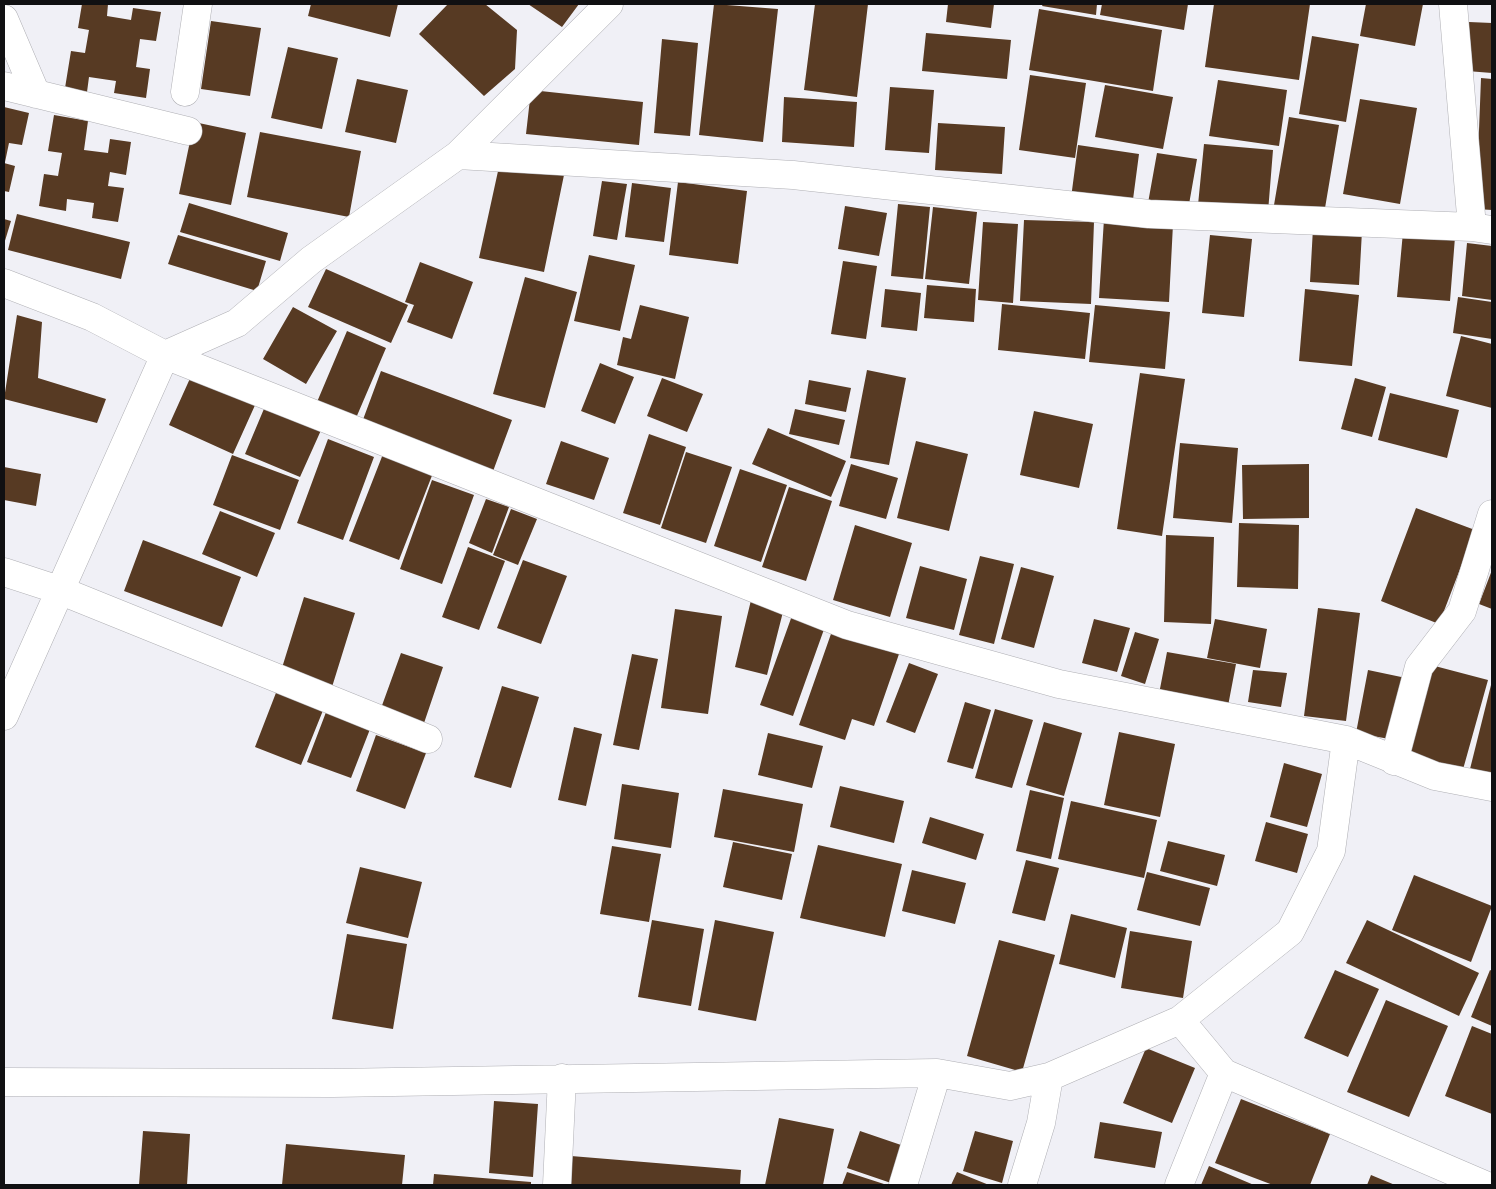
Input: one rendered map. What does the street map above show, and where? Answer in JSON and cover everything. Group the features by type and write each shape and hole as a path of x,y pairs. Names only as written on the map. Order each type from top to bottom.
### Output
{"street":[{"path":"185,92 198,4"},
{"path":"4,716 165,355 237,323 311,260 458,155 609,4"},
{"path":"458,155 793,175 1149,214 1482,229 1452,4"},
{"path":"4,19 36,94"},
{"path":"4,86 188,131"},
{"path":"4,284 92,317 165,355 847,625 1059,684 1346,740 1435,776 1492,788"},
{"path":"1394,761 1419,667 1462,611 1492,514"},
{"path":"4,572 59,590 428,740"},
{"path":"4,1082 333,1083 936,1073 1010,1086 1049,1077 1180,1020 1290,932 1331,851 1346,740"},
{"path":"1180,1020 1224,1073 1485,1185"},
{"path":"903,1185 936,1073"},
{"path":"1179,1185 1224,1073"},
{"path":"1022,1185 1041,1123 1049,1077"},
{"path":"557,1185 562,1078"}],"building":[{"path":"82,4 108,4 107,16 131,20 133,8 161,12 156,41 140,39 136,67 150,69 146,98 114,93 116,81 89,77 87,92 65,88 71,51 85,53 89,30 78,28"},
{"path":"311,4 398,4 390,37 308,16"},
{"path":"448,4 485,4 517,30 515,69 484,96 419,34"},
{"path":"528,4 579,4 562,27"},
{"path":"714,4 778,9 763,142 699,135"},
{"path":"815,4 868,4 857,97 804,90"},
{"path":"948,4 994,4 991,28 946,22"},
{"path":"1043,4 1097,4 1096,15 1042,6"},
{"path":"1102,4 1188,4 1184,30 1100,15"},
{"path":"1214,4 1310,4 1299,80 1205,67"},
{"path":"1366,4 1423,4 1415,46 1360,36"},
{"path":"1039,9 1162,30 1153,91 1029,70"},
{"path":"211,21 261,28 250,96 201,89"},
{"path":"1469,22 1492,23 1492,73 1467,71"},
{"path":"926,33 1011,40 1007,79 922,71"},
{"path":"1312,36 1359,44 1346,122 1299,114"},
{"path":"662,39 698,43 690,136 654,133"},
{"path":"288,47 338,58 322,129 271,118"},
{"path":"1030,75 1086,83 1075,158 1019,150"},
{"path":"1481,78 1492,79 1492,210 1476,209"},
{"path":"357,79 408,90 396,143 345,132"},
{"path":"1218,80 1287,90 1279,146 1209,136"},
{"path":"1105,85 1173,97 1163,149 1095,137"},
{"path":"890,87 934,90 929,153 885,150"},
{"path":"531,90 643,102 639,145 526,134"},
{"path":"784,97 857,102 854,147 782,142"},
{"path":"1360,99 1417,108 1400,204 1343,194"},
{"path":"4,107 29,113 22,145 9,143 5,162"},
{"path":"54,115 88,121 84,150 108,153 110,139 131,142 126,175 110,172 108,186 124,188 118,222 92,218 94,203 67,199 66,211 39,206 44,174 58,176 62,153 48,151"},
{"path":"1289,117 1339,125 1324,214 1274,205"},
{"path":"194,122 246,133 231,205 179,194"},
{"path":"938,123 1005,127 1002,174 935,170"},
{"path":"260,132 361,151 349,217 247,197"},
{"path":"1204,144 1273,150 1268,212 1198,205"},
{"path":"1078,145 1139,154 1132,207 1071,198"},
{"path":"1157,153 1197,159 1188,210 1148,203"},
{"path":"500,162 564,175 544,272 479,258"},
{"path":"4,163 15,166 9,192 4,191"},
{"path":"602,181 627,184 617,240 593,236"},
{"path":"678,182 747,191 738,264 669,255"},
{"path":"632,183 671,188 664,242 625,237"},
{"path":"189,203 288,233 280,261 180,232"},
{"path":"898,204 930,207 923,279 891,276"},
{"path":"845,206 887,213 879,256 838,249"},
{"path":"933,207 977,212 969,284 925,279"},
{"path":"17,214 130,242 121,279 8,250"},
{"path":"4,219 11,221 4,244"},
{"path":"1104,219 1173,224 1169,302 1099,298"},
{"path":"1024,220 1094,222 1091,304 1020,301"},
{"path":"983,222 1018,224 1013,303 978,300"},
{"path":"1313,228 1362,231 1359,285 1310,282"},
{"path":"1403,232 1455,237 1450,301 1397,297"},
{"path":"178,235 266,261 257,291 168,264"},
{"path":"1210,235 1252,239 1244,317 1202,313"},
{"path":"1467,243 1492,246 1492,300 1462,296"},
{"path":"589,255 635,265 620,331 574,321"},
{"path":"843,261 877,266 866,339 831,334"},
{"path":"420,262 473,282 452,339 407,322 414,305 405,302"},
{"path":"326,269 408,305 391,343 308,307"},
{"path":"525,277 577,292 545,408 493,394"},
{"path":"927,285 976,289 974,322 924,318"},
{"path":"885,289 921,293 917,331 881,327"},
{"path":"1305,289 1359,295 1352,366 1299,361"},
{"path":"1458,297 1492,302 1492,339 1453,333"},
{"path":"1002,304 1090,313 1085,359 998,350"},
{"path":"640,305 689,317 675,379 617,365 623,337 631,339"},
{"path":"1095,305 1170,312 1165,369 1089,362"},
{"path":"293,307 337,331 306,384 263,359"},
{"path":"17,315 42,322 38,378 106,399 97,423 4,399"},
{"path":"347,331 386,348 356,418 317,402"},
{"path":"1461,336 1492,344 1492,408 1446,396"},
{"path":"600,363 634,377 615,424 581,411"},
{"path":"867,370 906,378 889,465 850,458"},
{"path":"381,371 512,420 492,474 361,425"},
{"path":"1140,373 1185,379 1162,536 1117,529"},
{"path":"192,374 256,403 233,454 169,425"},
{"path":"662,378 703,394 687,432 647,416"},
{"path":"1355,378 1386,387 1372,437 1341,429"},
{"path":"809,380 851,388 846,412 805,404"},
{"path":"1390,393 1459,410 1447,458 1378,440"},
{"path":"266,404 322,428 300,477 245,454"},
{"path":"795,409 845,420 839,445 789,434"},
{"path":"1034,411 1093,424 1079,488 1020,475"},
{"path":"768,428 846,461 831,497 752,464"},
{"path":"649,434 686,447 660,525 623,513"},
{"path":"328,439 374,457 343,540 297,523"},
{"path":"561,441 609,458 594,500 546,484"},
{"path":"916,441 968,454 949,531 897,518"},
{"path":"1180,443 1238,448 1232,523 1173,518"},
{"path":"686,452 732,467 706,543 661,528"},
{"path":"383,454 433,473 399,560 349,541"},
{"path":"232,455 299,480 280,530 213,505"},
{"path":"851,464 898,478 886,519 839,506"},
{"path":"1309,464 1309,518 1243,519 1242,465"},
{"path":"4,467 41,474 36,506 4,500"},
{"path":"740,469 787,485 761,562 714,546"},
{"path":"432,480 474,495 442,584 400,569"},
{"path":"789,487 832,501 806,581 762,567"},
{"path":"486,499 509,507 492,553 469,543"},
{"path":"1416,508 1475,530 1439,624 1381,601"},
{"path":"511,509 537,519 518,565 493,555"},
{"path":"220,511 275,533 257,577 202,554"},
{"path":"1239,523 1299,525 1298,589 1237,587"},
{"path":"855,525 912,543 890,617 833,600"},
{"path":"1166,535 1214,537 1211,624 1164,622"},
{"path":"143,540 241,577 222,627 124,591"},
{"path":"468,547 505,561 479,630 442,617"},
{"path":"980,556 1014,564 994,644 959,635"},
{"path":"523,560 567,576 541,644 497,628"},
{"path":"920,566 967,579 954,630 906,618"},
{"path":"1021,567 1054,576 1034,648 1001,639"},
{"path":"1492,570 1492,609 1479,604"},
{"path":"752,596 785,604 767,675 735,667"},
{"path":"304,597 355,613 332,687 281,671"},
{"path":"1318,608 1360,613 1346,721 1304,716"},
{"path":"675,609 722,616 708,714 661,708"},
{"path":"794,610 827,621 793,716 760,705"},
{"path":"1094,619 1130,628 1117,672 1082,663"},
{"path":"1215,619 1267,629 1260,668 1207,658"},
{"path":"832,631 899,654 874,726 852,719 845,740 799,725"},
{"path":"1135,632 1159,639 1145,684 1121,676"},
{"path":"1167,652 1236,664 1228,706 1159,694"},
{"path":"401,653 443,667 423,726 380,711"},
{"path":"632,654 658,659 639,750 613,745"},
{"path":"909,663 938,674 915,733 886,722"},
{"path":"1431,665 1488,680 1462,773 1405,758"},
{"path":"1253,670 1287,673 1281,707 1248,702"},
{"path":"1368,670 1406,678 1395,740 1356,733"},
{"path":"1492,681 1492,779 1469,773"},
{"path":"279,685 326,703 301,765 255,747"},
{"path":"502,686 539,697 511,788 474,777"},
{"path":"965,702 991,710 973,769 947,762"},
{"path":"328,707 372,724 351,778 307,762"},
{"path":"995,709 1033,720 1012,788 975,778"},
{"path":"1044,722 1082,733 1064,796 1026,785"},
{"path":"574,727 602,734 586,806 558,800"},
{"path":"1119,732 1175,744 1160,817 1104,805"},
{"path":"768,733 823,746 812,788 758,775"},
{"path":"376,735 426,753 405,809 356,791"},
{"path":"1284,763 1322,774 1307,827 1270,817"},
{"path":"622,784 679,793 671,848 614,839"},
{"path":"840,786 904,801 894,843 830,827"},
{"path":"723,789 803,804 794,852 714,837"},
{"path":"1030,790 1064,798 1051,859 1016,851"},
{"path":"1071,801 1157,820 1144,878 1058,859"},
{"path":"930,817 984,834 976,860 922,843"},
{"path":"1266,822 1308,834 1297,873 1255,861"},
{"path":"1168,841 1225,855 1217,886 1160,871"},
{"path":"733,842 792,854 782,900 723,887"},
{"path":"818,845 902,864 885,937 800,918"},
{"path":"612,846 661,854 649,922 600,914"},
{"path":"1026,860 1059,868 1045,921 1012,913"},
{"path":"360,867 422,882 408,938 346,923"},
{"path":"912,870 966,883 955,924 902,911"},
{"path":"1147,872 1210,888 1200,926 1137,910"},
{"path":"1414,875 1492,906 1471,962 1392,930"},
{"path":"1071,914 1127,928 1115,978 1059,964"},
{"path":"652,920 704,929 691,1006 638,997"},
{"path":"715,920 774,932 756,1021 698,1010"},
{"path":"1367,920 1479,973 1459,1016 1346,963"},
{"path":"1130,931 1192,941 1183,998 1121,988"},
{"path":"347,934 407,944 393,1029 332,1019"},
{"path":"999,940 1055,955 1022,1072 967,1056"},
{"path":"1335,970 1379,989 1348,1057 1304,1038"},
{"path":"1490,970 1492,971 1492,1026 1471,1017"},
{"path":"1386,1000 1448,1026 1409,1117 1347,1092"},
{"path":"1472,1026 1492,1034 1492,1114 1445,1096"},
{"path":"1146,1048 1195,1068 1172,1123 1123,1103"},
{"path":"1241,1099 1330,1134 1310,1185 1273,1185 1215,1163"},
{"path":"494,1101 538,1104 533,1177 489,1173"},
{"path":"779,1118 834,1129 823,1185 765,1185"},
{"path":"1100,1122 1162,1132 1155,1168 1094,1158"},
{"path":"143,1131 190,1134 187,1185 139,1185"},
{"path":"860,1131 904,1146 891,1183 847,1168"},
{"path":"975,1131 1013,1141 1002,1183 963,1171"},
{"path":"286,1144 405,1155 402,1185 282,1185"},
{"path":"571,1156 741,1170 740,1185 569,1185"},
{"path":"1209,1166 1254,1185 1201,1185"},
{"path":"847,1172 887,1185 842,1185"},
{"path":"957,1172 989,1185 951,1185"},
{"path":"434,1174 531,1182 531,1185 433,1185"},
{"path":"1371,1175 1395,1185 1367,1185"}]}
